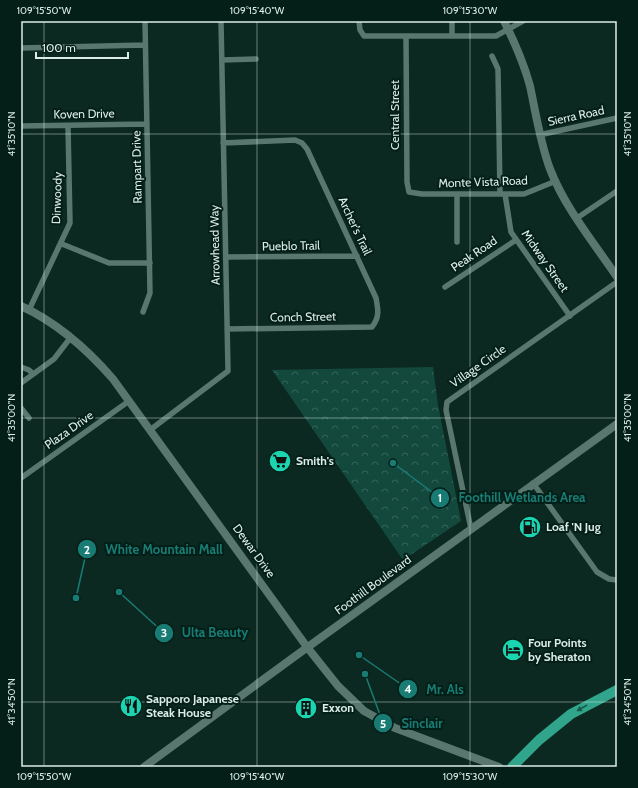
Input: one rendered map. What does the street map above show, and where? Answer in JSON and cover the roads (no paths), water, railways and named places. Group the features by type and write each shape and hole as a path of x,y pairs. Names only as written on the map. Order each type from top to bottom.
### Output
{"highway":[{"path":"512,767 539,740 571,714 617,690"}],"street":[{"name":"Rampart Drive","path":"143,312 150,293 145,21"},
{"name":"Arrowhead Way","path":"150,430 228,371 221,21"},
{"path":"359,21 362,33 368,36 406,37 490,36 523,21"},
{"path":"452,21 452,36"},
{"path":"504,21 530,85 539,135 556,181 578,218 617,277"},
{"name":"Central Street","path":"406,37 407,182 409,192"},
{"path":"21,48 145,45"},
{"name":"Midway Street","path":"492,56 498,69 502,194 510,216 510,228 516,240 570,316"},
{"path":"222,60 256,60"},
{"name":"Sierra Road","path":"539,135 617,118"},
{"name":"Koven Drive","path":"21,126 147,124"},
{"name":"Dinwoody","path":"30,310 62,244 70,223 68,126"},
{"name":"Archer's Trail","path":"223,143 295,140 302,143 307,149 376,298 378,312 377,321"},
{"name":"Monte Vista Road","path":"409,192 502,194 534,191 556,181"},
{"path":"578,218 617,191"},
{"path":"457,194 457,242"},
{"name":"Peak Road","path":"445,287 516,240"},
{"path":"62,244 109,264 150,263"},
{"name":"Pueblo Trail","path":"226,257 357,256"},
{"path":"570,316 617,282"},
{"name":"Dewar Drive","path":"21,306 30,310 71,337 95,359 129,401 307,647 338,686 364,711 395,728 499,767"},
{"name":"Village Circle","path":"471,529 446,410 447,402 570,316"},
{"name":"Conch Street","path":"228,329 372,327 377,321"},
{"path":"21,383 54,358 71,337"},
{"path":"21,367 29,370 33,374"},
{"name":"Plaza Drive","path":"21,478 129,401"},
{"path":"21,408 29,418"},
{"name":"Foothill Boulevard","path":"144,767 533,483 617,424"},
{"path":"533,483 597,572 609,579 617,580"}],"place":[{"name":"Smith's","path":"280,461"},
{"name":"Foothill Wetlands Area","path":"393,463"},
{"name":"Loaf 'N Jug","path":"530,527"},
{"name":"Ulta Beauty","path":"119,592"},
{"name":"White Mountain Mall","path":"76,598"},
{"name":"Four Points by Sheraton","path":"513,650"},
{"name":"Mr. Als","path":"359,655"},
{"name":"Sinclair","path":"365,674"},
{"name":"Sapporo Japanese Steak House","path":"131,706"},
{"name":"Exxon","path":"306,708"}]}
